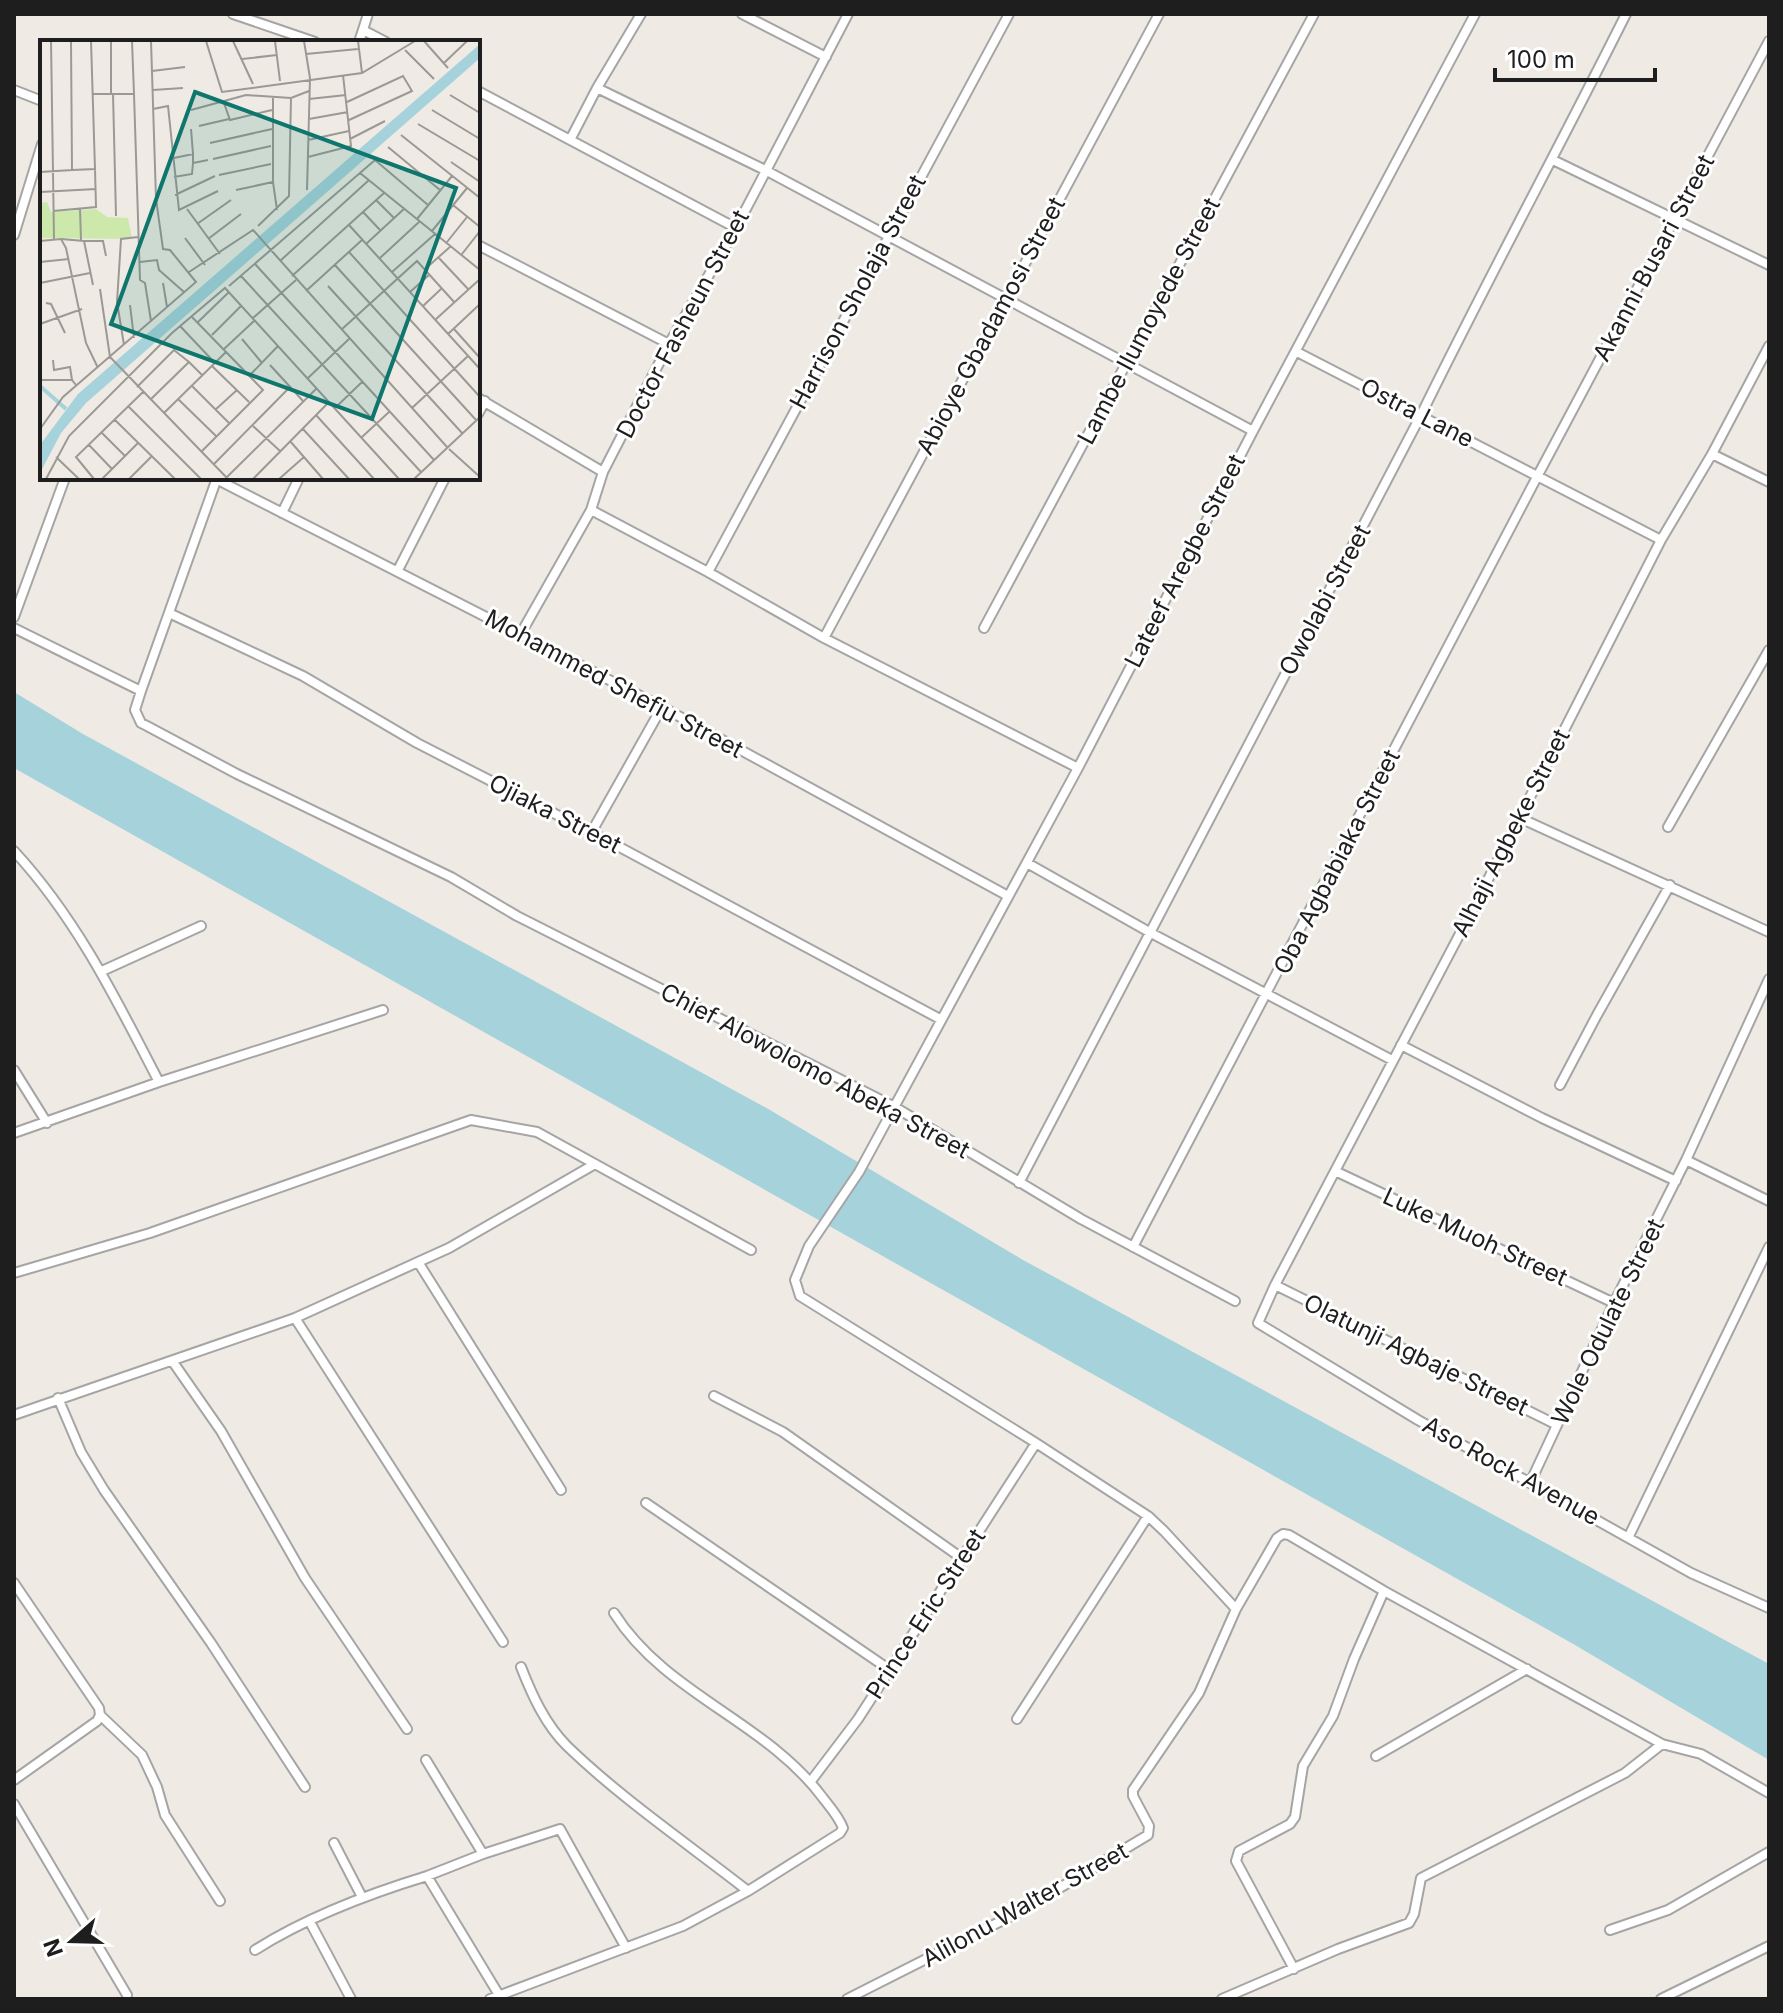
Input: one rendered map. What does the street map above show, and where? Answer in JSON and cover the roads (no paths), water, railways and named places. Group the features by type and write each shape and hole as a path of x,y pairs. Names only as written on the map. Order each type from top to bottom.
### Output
{"street":[{"path":"233,14 309,40"},
{"path":"360,40 368,14"},
{"path":"570,140 641,14"},
{"path":"742,14 826,57"},
{"name":"Doctor Fasheun Street","path":"520,635 591,510 603,472 669,344 736,228 848,14"},
{"name":"Harrison Sholaja Street","path":"708,572 1009,14"},
{"name":"Abioye Gbadamosi Street","path":"824,638 1159,14"},
{"name":"Lambe Ilumoyede Street","path":"984,628 1314,14"},
{"name":"Lateef Aregbe Street","path":"1236,1609 1148,1516 800,1296 795,1280 809,1246 859,1172 1027,863 1475,14"},
{"name":"Owolabi Street","path":"1019,1183 1421,415 1484,286 1553,160 1626,14"},
{"path":"363,30 382,40"},
{"name":"Akanni Busari Street","path":"1538,475 1769,41"},
{"path":"597,88 765,170 1253,431"},
{"path":"14,90 40,100"},
{"path":"480,92 736,228"},
{"path":"14,235 40,150"},
{"path":"1553,160 1769,265"},
{"path":"480,246 669,344"},
{"name":"Alhaji Agbeke Street","path":"1258,1323 1661,540 1712,454 1769,346"},
{"name":"Ostra Lane","path":"1297,352 1661,540"},
{"path":"481,400 603,472"},
{"path":"1712,454 1769,482"},
{"name":"Oba Agbabiaka Street","path":"1133,1247 1538,475"},
{"path":"14,617 64,480"},
{"path":"14,628 141,691 217,480"},
{"name":"Mohammed Shefiu Street","path":"219,480 662,707 1008,896"},
{"path":"282,513 298,480"},
{"path":"398,570 444,480"},
{"path":"591,510 824,638 1078,768"},
{"name":"Ojiaka Street","path":"169,613 303,676 417,743 940,1019"},
{"path":"1668,827 1769,650"},
{"name":"Chief Alowolomo Abeka Street","path":"141,691 135,710 141,723 237,774 451,877 517,916 893,1106 1019,1183 1235,1301"},
{"path":"591,833 662,707"},
{"path":"1520,818 1769,932"},
{"path":"14,851 46,885 102,971 159,1082"},
{"path":"1027,863 1151,933 1392,1060"},
{"path":"1560,1085 1670,885"},
{"path":"102,971 201,926"},
{"name":"Wole Odulate Street","path":"1530,1483 1614,1303 1686,1160 1769,979"},
{"path":"14,1133 159,1082 383,1010"},
{"path":"1401,1045 1542,1118 1676,1181"},
{"path":"14,1070 47,1123"},
{"path":"14,1273 150,1233 471,1120 537,1132 751,1250"},
{"path":"1686,1160 1769,1201"},
{"path":"14,1415 295,1318 449,1248 595,1164"},
{"name":"Luke Muoh Street","path":"1335,1171 1614,1303"},
{"path":"1629,1536 1769,1247"},
{"path":"418,1262 561,1490"},
{"name":"Olatunji Agbaje Street","path":"1275,1285 1557,1425"},
{"path":"295,1318 503,1642"},
{"name":"Aso Rock Avenue","path":"1258,1323 1418,1420 1691,1573 1769,1608"},
{"path":"173,1362 221,1431 305,1578 407,1729"},
{"path":"714,1396 783,1432 963,1559"},
{"path":"58,1398 81,1452 96,1477 211,1643 305,1787"},
{"name":"Prince Eric Street","path":"811,1781 858,1719 1036,1443"},
{"path":"646,1503 890,1670"},
{"path":"1017,1719 1148,1516"},
{"name":"Alilonu Walter Street","path":"847,1999 1021,1911 1148,1835 1149,1826 1133,1796 1133,1790 1199,1693 1236,1609 1277,1538 1283,1534 1289,1535 1384,1591"},
{"path":"14,1583 99,1708 100,1715 97,1721 14,1780"},
{"path":"1294,1969 1236,1861 1237,1855 1239,1851 1290,1824 1295,1817 1303,1766 1333,1716 1384,1591 1662,1744 1701,1754 1769,1793"},
{"path":"427,1876 495,1997 683,1926 748,1891 840,1833 841,1823 794,1763 683,1685 629,1637 614,1613"},
{"path":"521,1667 536,1704 565,1744 748,1891"},
{"path":"1376,1756 1527,1669"},
{"path":"100,1715 142,1755 157,1787 165,1815 220,1901"},
{"path":"1222,1999 1409,1923 1414,1914 1421,1878 1625,1773 1662,1744"},
{"path":"426,1760 483,1854"},
{"path":"14,1804 127,1995"},
{"path":"255,1950 290,1927 310,1922 362,1897 560,1829 626,1948"},
{"path":"334,1843 362,1897"},
{"path":"1610,1930 1668,1910 1769,1852"},
{"path":"310,1922 351,1999"},
{"path":"1661,1999 1769,1946"}],"water":[{"path":"14,692 83,734 770,1110 1023,1260 1769,1664 1769,1760 1575,1645 14,768"}]}
